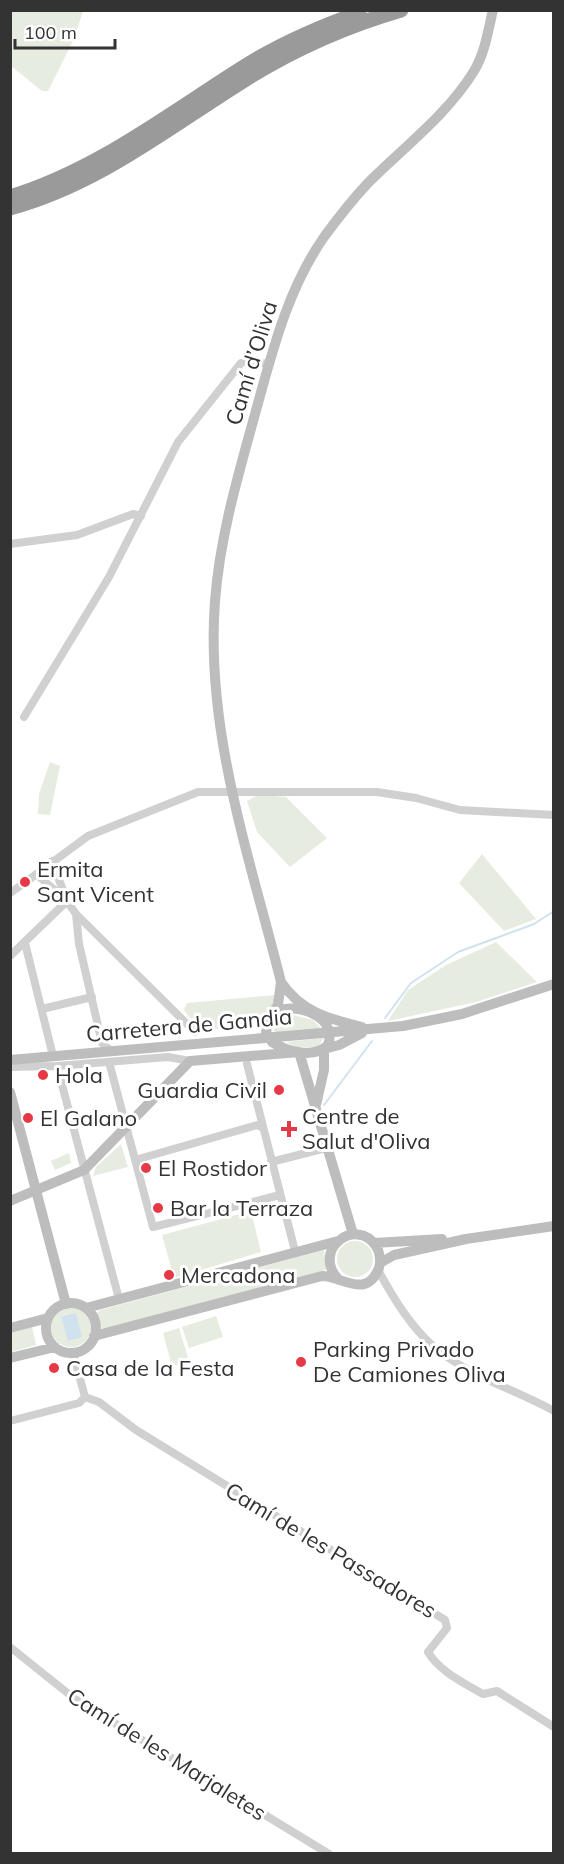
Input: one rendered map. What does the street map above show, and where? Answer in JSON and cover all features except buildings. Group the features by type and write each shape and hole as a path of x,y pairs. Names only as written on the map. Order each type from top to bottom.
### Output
{"highway":[{"path":"10,197 75,170 121,147 269,52 329,24 368,10"},
{"path":"10,208 113,165 247,79 299,50 359,24 400,10"}],"street":[{"name":"Camí d’Oliva","path":"281,982 223,746 215,677 215,602 228,509 269,364 293,293 319,244 355,197 431,123 466,82 482,54 493,10"},
{"path":"24,717 81,625 141,516 165,463 184,431 237,366 248,361 269,364"},
{"path":"10,544 70,537 133,514 141,516"},
{"path":"10,893 94,833 198,792 377,792 416,798 460,810 554,815"},
{"path":"52,861 67,901 76,914 195,1032"},
{"path":"36,874 67,901"},
{"path":"10,956 67,901"},
{"path":"76,914 79,944 102,1043 110,1056 153,1227 280,1195"},
{"path":"25,943 119,1299"},
{"path":"281,982 294,999 324,1022 329,1033 329,1042 324,1049 324,1070 316,1099 317,1115"},
{"path":"281,982 280,999 269,1017 266,1029 269,1038 279,1046 299,1052"},
{"path":"10,1201 84,1170 190,1061 324,1049 339,1045 370,1030 446,1018 554,984"},
{"path":"42,1009 92,997"},
{"path":"269,1017 292,1008 370,1030"},
{"name":"Carretera de Gandia","path":"10,1067 269,1038 370,1030"},
{"path":"324,1070 339,1045"},
{"path":"299,1052 352,1234"},
{"name":"Carretera de Gandia","path":"110,1056 168,1057 190,1061"},
{"name":"Carretera de Gandia","path":"10,1060 55,1061"},
{"path":"247,1064 263,1122 261,1127 295,1251"},
{"path":"10,1092 66,1304"},
{"path":"135,1160 257,1125 261,1127"},
{"path":"271,1162 326,1148"},
{"path":"338,1241 333,1247 329,1261 334,1275 346,1284 361,1284 368,1282 379,1267 393,1255 466,1239 554,1226"},
{"path":"86,1308 338,1241 352,1234 361,1235 374,1243 466,1239"},
{"path":"374,1243 379,1267 407,1319 437,1349 468,1368 554,1411"},
{"path":"94,1336 322,1276 339,1280"},
{"path":"10,1358 55,1347 73,1353 86,1348 94,1336 94,1319 86,1308 79,1304 66,1304 54,1310 48,1318 47,1335 55,1347"},
{"path":"10,1328 48,1318"},
{"path":"10,1421 80,1403 85,1397 73,1353"},
{"name":"Camí de les Passadores","path":"85,1397 99,1402 145,1436 445,1620 447,1628 428,1652 434,1660 451,1675 483,1694 497,1691 554,1727"},
{"name":"Camí de les Marjaletes","path":"10,1647 75,1699 329,1854"}],"shaded area":[{"path":"10,11 83,11 74,39 48,91 42,91 11,66"},
{"path":"50,762 60,766 50,815 38,814 39,794"},
{"path":"258,795 286,797 327,838 290,867 257,832 247,801"},
{"path":"482,854 536,919 504,931 459,883"},
{"path":"496,942 537,982 476,1002 388,1021 408,990 446,965"},
{"path":"276,995 271,1008 261,1018 248,1025 234,1028 219,1029 205,1026 193,1020 184,1010 187,1003"},
{"path":"289,1014 313,1020 322,1029 275,1033 274,1026 277,1020"},
{"path":"324,1038 317,1048 296,1047 286,1042"},
{"path":"121,1144 128,1167 93,1176 96,1167"},
{"path":"69,1153 71,1163 55,1170 51,1161"},
{"path":"251,1211 261,1252 174,1278 162,1235"},
{"path":"355,1241 368,1246 373,1259 368,1272 355,1277 342,1272 337,1259 342,1246"},
{"path":"324,1250 326,1270 104,1329 101,1327 97,1313 100,1310"},
{"path":"71,1307 79,1308 85,1313 90,1319 90,1335 85,1341 79,1346 71,1347 63,1346 57,1341 52,1335 51,1327 52,1319 57,1313 63,1308"},
{"path":"216,1316 223,1337 189,1348 182,1327"},
{"path":"32,1327 36,1345 11,1352 11,1333"},
{"path":"179,1328 189,1361 172,1366 163,1333"}],"water":[{"path":"76,1313 82,1337 68,1341 61,1317"}],"waterway":[{"path":"385,1018 411,983 458,952 534,924 554,911"},
{"path":"324,1105 372,1041"}],"place":[{"name":"Ermita Sant Vicent","path":"25,882"},
{"name":"Hola","path":"43,1075"},
{"name":"Guardia Civil","path":"279,1090"},
{"name":"El Galano","path":"28,1118"},
{"name":"Centre de Salut d'Oliva","path":"289,1129"},
{"name":"El Rostidor","path":"146,1168"},
{"name":"Bar la Terraza","path":"158,1208"},
{"name":"Mercadona","path":"169,1275"},
{"name":"Parking Privado De Camiones Oliva","path":"301,1362"},
{"name":"Casa de la Festa","path":"54,1368"}]}
